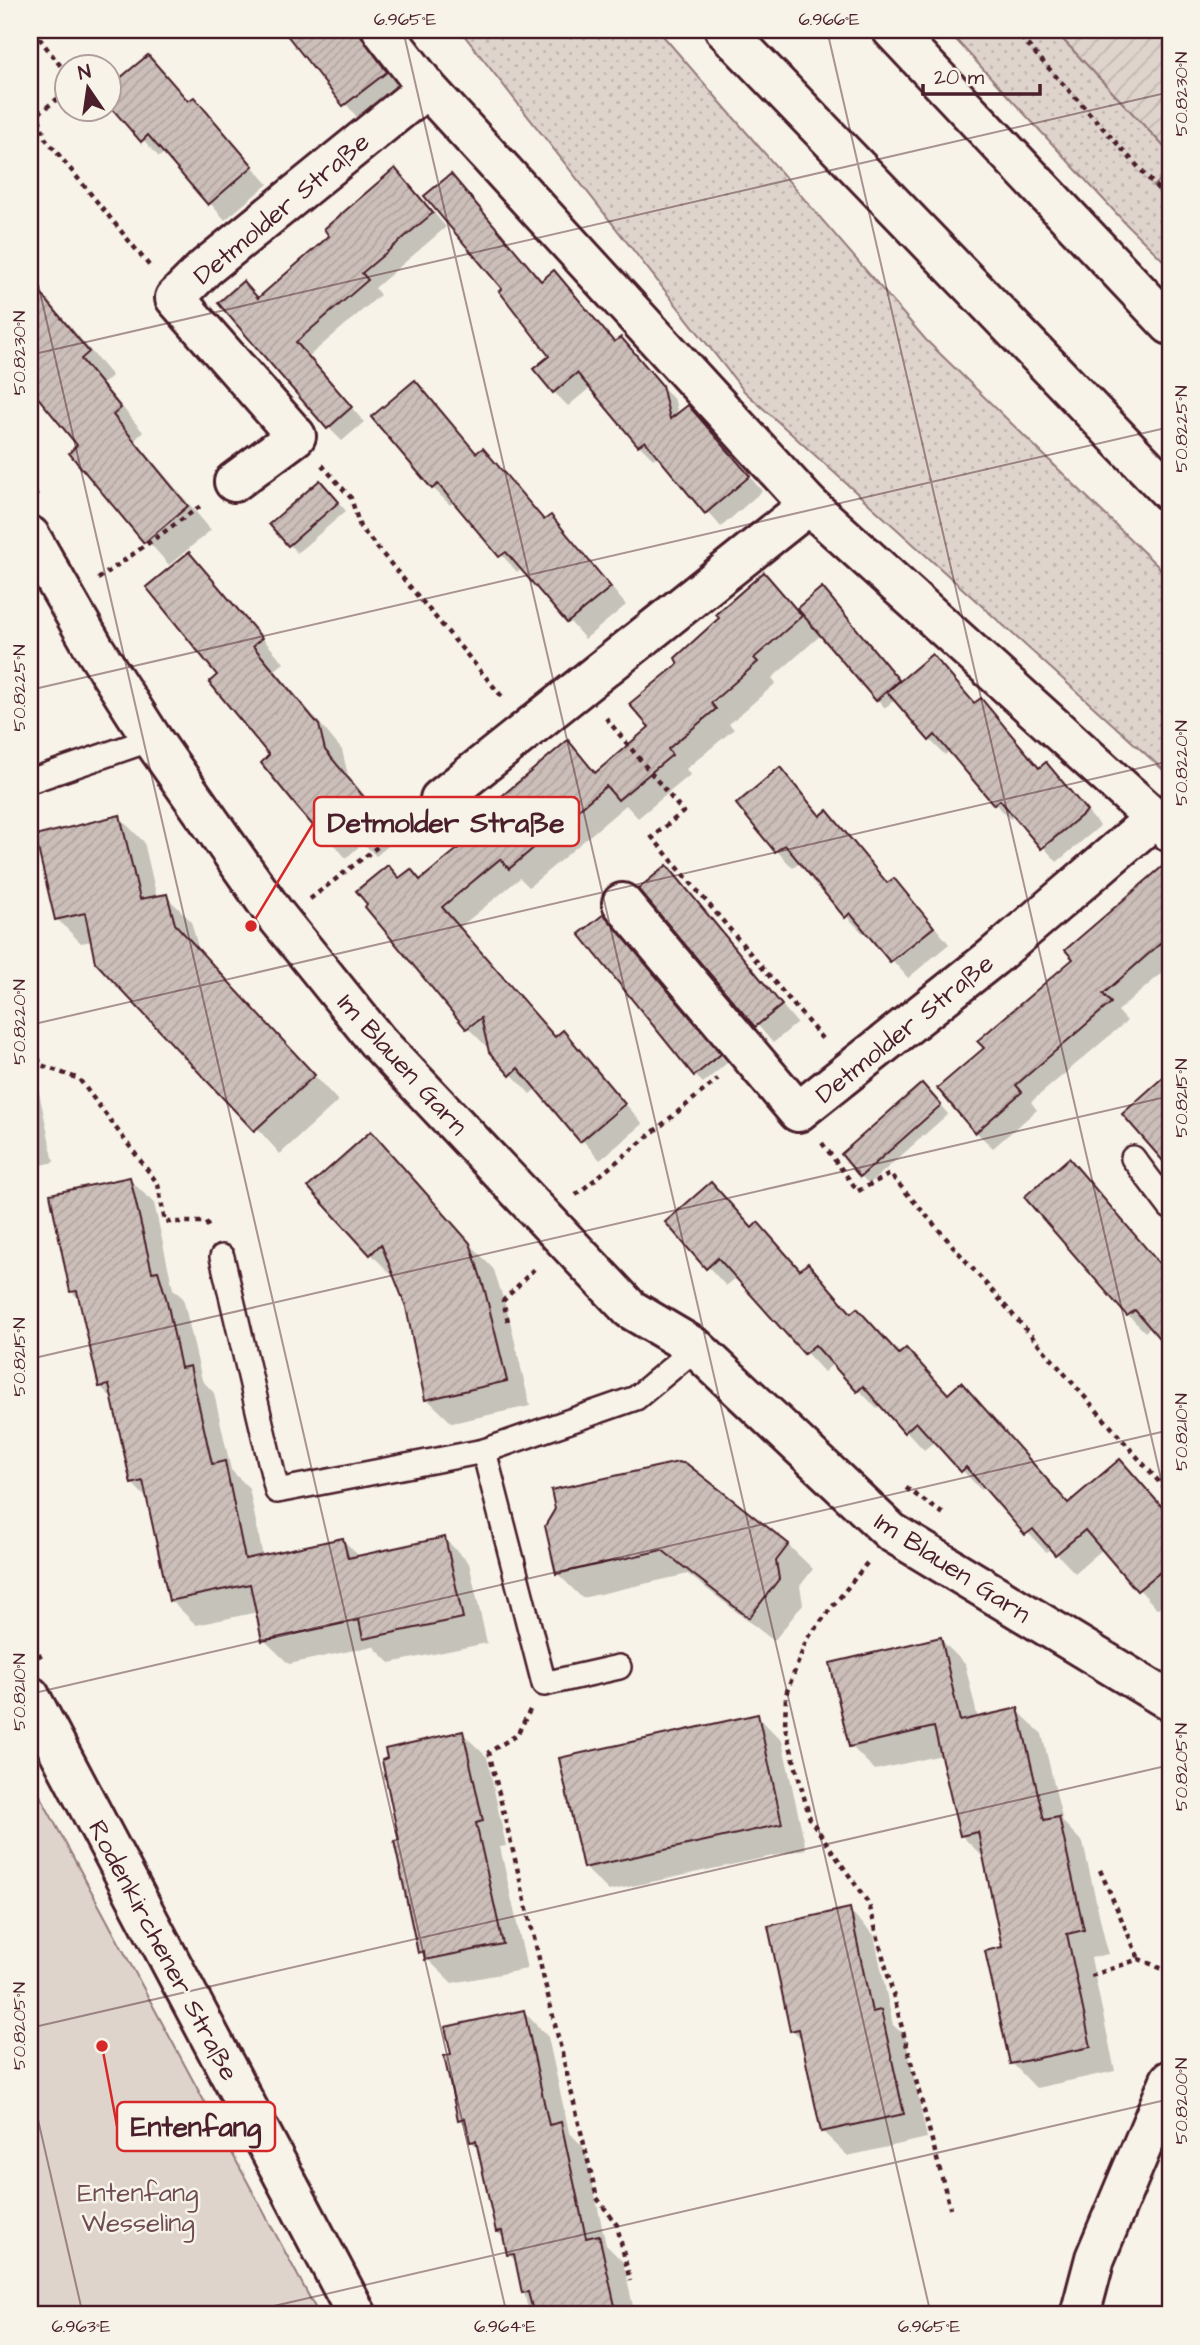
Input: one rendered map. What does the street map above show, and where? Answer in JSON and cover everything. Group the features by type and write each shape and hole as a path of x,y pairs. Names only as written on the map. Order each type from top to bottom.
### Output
{"main road":[{"name":"Detmolder Straße","path":"382,30 427,88 808,505 1162,826 798,1112 622,902"},
{"path":"725,30 775,85 1170,492"},
{"path":"892,30 1170,325"},
{"name":"Detmolder Straße","path":"296,436 175,298 205,268 427,88"},
{"path":"234,482 296,436"},
{"path":"440,799 808,505"},
{"name":"Im Blauen Garn","path":"36,521 94,648 152,739 274,913 377,1041 630,1309 696,1348 891,1532 1170,1701"},
{"name":"Rodenkirchener Straße","path":"30,1696 357,2315"},
{"path":"1080,2315 1094,2258 1170,2080"}],"lane":[{"path":"30,781 152,739"},
{"path":"1133,1158 1170,1207"},
{"path":"222,1257 277,1491 484,1451 636,1398 696,1348"},
{"path":"484,1451 544,1684 619,1667"}],"path":[{"path":"33,30 52,55"},
{"path":"1014,30 1170,202"},
{"path":"52,103 38,114 45,138 175,298"},
{"path":"1162,194 1170,187"},
{"path":"296,436 351,498 360,527 528,728"},
{"path":"88,586 234,482"},
{"path":"30,483 36,521"},
{"path":"581,687 683,812 652,837 850,1072"},
{"path":"304,904 440,799"},
{"path":"30,1039 41,1065 79,1079 158,1184 165,1222 206,1222 222,1257"},
{"path":"567,1202 748,1053"},
{"path":"798,1112 858,1191 890,1174 1167,1491"},
{"path":"508,1321 503,1301 540,1263"},
{"path":"895,1480 951,1520"},
{"path":"891,1532 807,1639 786,1694 785,1727 810,1819 869,1904 950,2208"},
{"path":"544,1684 517,1735 489,1752 597,2198 617,2225 630,2281"},
{"path":"1100,1870 1139,1959"},
{"path":"1091,1976 1139,1959 1170,1972"}],"green space":[{"path":"460,30 658,30 926,340 1170,578 1170,776 744,391"},
{"path":"947,30 1054,30 1170,153 1170,171 1154,186 1170,202 1170,267 1127,225"},
{"path":"1054,30 1170,30 1170,153"},
{"name":"Entenfang Wesseling","path":"30,1777 319,2315 30,2315"}],"building":[{"path":"283,30 357,30 387,72 343,106"},
{"path":"148,55 188,101 194,97 253,166 208,205 148,135 141,142 122,120 122,76"},
{"path":"395,168 433,213 362,273 368,280 296,342 352,407 327,429 218,303 243,281 258,298 329,236 324,229"},
{"path":"451,174 541,281 554,270 614,342 621,337 662,385 670,419 688,405 750,476 705,514 645,441 638,446 577,373 553,393 533,369 549,356 499,291 502,289 424,196"},
{"path":"30,280 89,352 81,359 121,408 113,415 188,506 144,543 69,453 77,445 30,388"},
{"path":"415,380 476,453 483,448 544,520 551,515 611,587 567,623 506,552 499,557 438,484 432,489 371,417"},
{"path":"320,480 339,502 288,546 269,524"},
{"path":"189,552 262,638 253,646 319,725 325,750 377,813 351,834 340,820 321,835 297,807 261,763 269,755 209,682 217,675 146,587"},
{"path":"764,572 802,616 754,658 758,662 711,703 716,709 668,749 672,755 618,800 606,786 509,869 500,859 442,907 555,1037 563,1030 625,1104 580,1142 518,1068 510,1076 489,1052 481,1018 466,1029 365,907 367,904 356,891 388,865 399,878 411,869 420,880 478,832 470,823 568,740 595,773 649,727 629,704 678,664 675,658 719,618 716,614"},
{"path":"822,587 899,680 876,701 797,608"},
{"path":"932,654 974,703 981,698 1039,768 1046,762 1087,811 1041,849 1000,800 994,805 935,735 929,741 887,692"},
{"path":"780,767 820,816 827,810 887,883 894,878 934,927 890,962 850,913 845,918 785,845 775,852 736,804"},
{"path":"120,815 140,899 167,894 175,924 315,1075 254,1131 95,962 85,913 55,920 35,836"},
{"path":"1170,860 1170,935 1103,994 1111,1003 1016,1085 1022,1092 975,1133 937,1088 984,1048 977,1041 1073,959 1065,950"},
{"path":"667,865 782,1005 755,1027 638,889"},
{"path":"604,914 721,1054 694,1076 579,934"},
{"path":"1170,1071 1170,1169 1122,1114"},
{"path":"922,1083 941,1105 860,1177 841,1154"},
{"path":"371,1131 470,1243 507,1381 425,1400 406,1307 381,1244 370,1255 308,1187"},
{"path":"1069,1158 1170,1276 1170,1351 1135,1310 1127,1316 1024,1197"},
{"path":"130,1177 152,1272 158,1271 167,1301 181,1368 190,1366 212,1464 225,1461 245,1559 343,1538 348,1558 445,1537 463,1618 363,1639 359,1620 262,1641 250,1584 169,1601 143,1481 131,1484 109,1385 99,1387 77,1291 70,1292 50,1194"},
{"path":"711,1182 752,1228 758,1222 800,1270 808,1263 851,1313 857,1308 899,1354 906,1348 948,1394 961,1382 1068,1503 1120,1459 1170,1516 1170,1564 1137,1591 1085,1530 1055,1555 1033,1529 1025,1535 966,1467 961,1472 916,1422 904,1433 863,1386 857,1392 815,1345 804,1354 718,1258 706,1269 665,1222"},
{"path":"678,1462 687,1464 789,1544 776,1561 779,1579 749,1618 662,1550 556,1574 545,1526 555,1509 551,1490"},
{"path":"941,1637 960,1721 1018,1708 1044,1820 1059,1817 1084,1930 1067,1934 1091,2047 1010,2064 985,1951 1002,1947 978,1832 960,1836 934,1727 849,1747 830,1663"},
{"path":"758,1714 782,1824 583,1868 559,1758"},
{"path":"463,1731 483,1821 476,1823 503,1944 425,1960 424,1951 418,1953 394,1841 399,1840 382,1760 387,1758 385,1749"},
{"path":"850,1908 872,2012 881,2010 904,2114 821,2132 799,2029 790,2031 768,1926"},
{"path":"524,2010 549,2125 561,2122 586,2238 599,2235 617,2315 534,2315 528,2292 522,2293 514,2254 507,2255 502,2231 496,2232 476,2141 470,2142 465,2118 458,2120 444,2056 451,2054 445,2027"}],"place":[{"name":"Detmolder Straße","path":"251,926"},
{"name":"Entenfang","path":"102,2046"}]}
